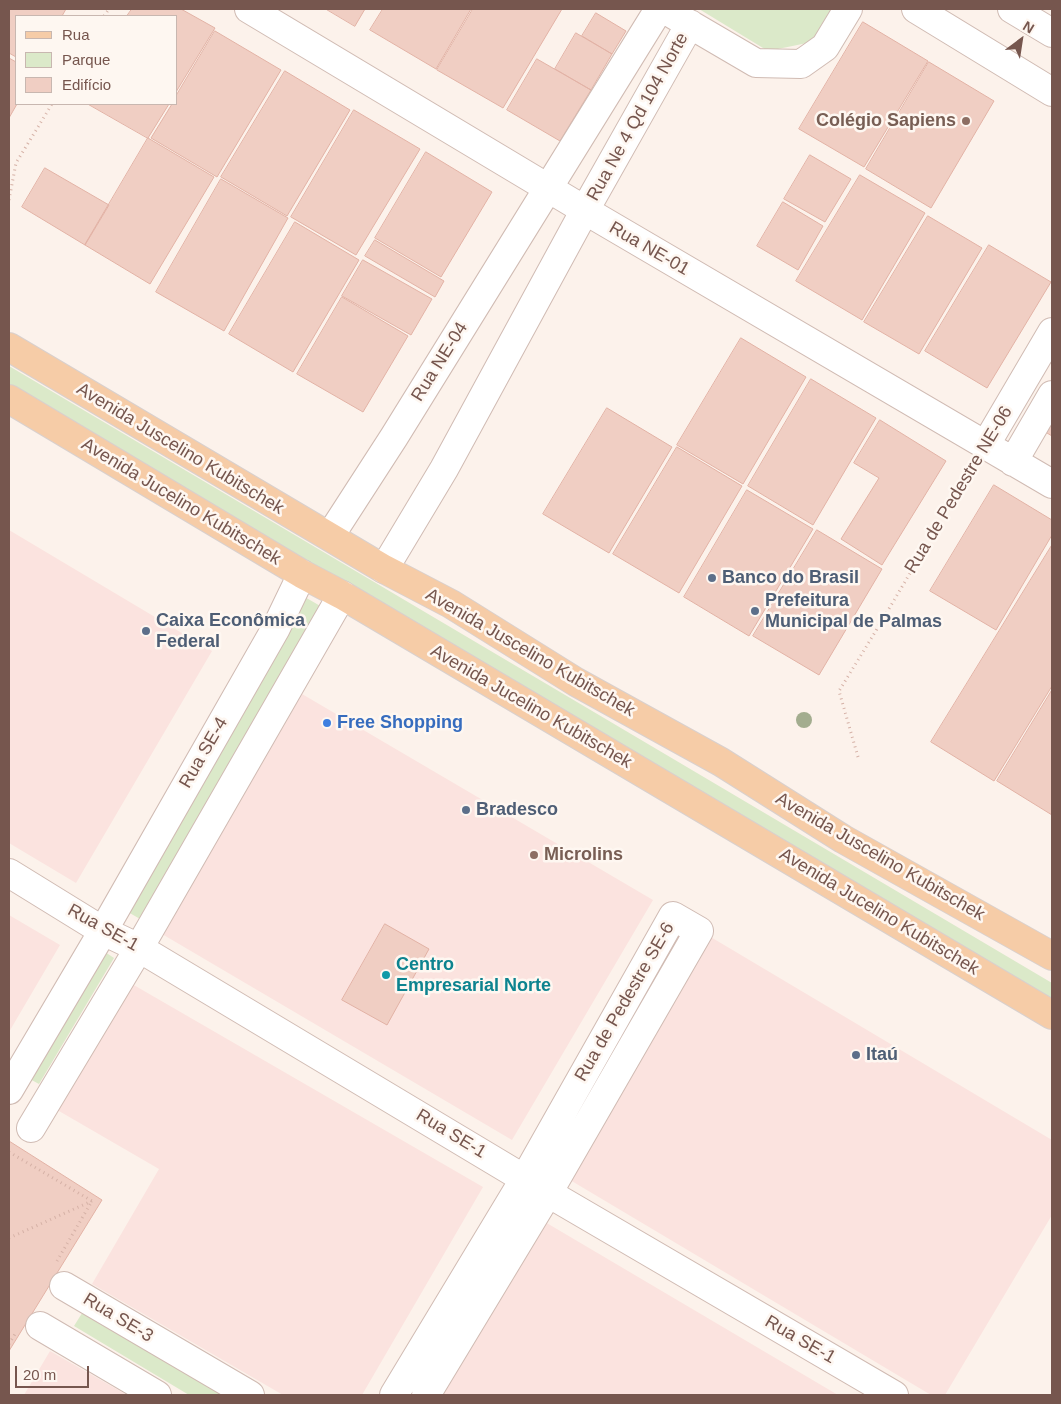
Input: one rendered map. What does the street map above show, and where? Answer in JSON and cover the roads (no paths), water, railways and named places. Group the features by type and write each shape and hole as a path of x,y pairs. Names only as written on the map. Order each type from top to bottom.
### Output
{"main road":[{"name":"Avenida Juscelino Kubitschek","path":"9,347 384,569 451,604 576,682 721,762 843,839 1052,956"},
{"name":"Avenida Jucelino Kubitschek","path":"9,399 302,574 342,595 1052,1014"}],"street":[{"name":"Rua NE-01","path":"249,9 585,210 1052,484"},
{"name":"Rua Ne 4 Qd 104 Norte","path":"549,187 659,9"},
{"path":"664,9 756,63 802,64 825,47 848,9"},
{"path":"916,9 1052,92"},
{"path":"1012,9 1052,33"},
{"name":"Rua Ne 4 Qd 104 Norte","path":"585,210 690,24"},
{"name":"Rua NE-04","path":"330,536 394,437 549,187"},
{"path":"384,569 444,469 585,210"},
{"name":"Rua de Pedestre NE-06","path":"985,446 1052,332"},
{"name":"Rua de Pedestre NE-06","path":"1013,462 1052,395"},
{"name":"Rua SE-4","path":"9,1090 103,931 276,628 302,574"},
{"path":"31,1128 139,948 342,595"},
{"name":"Rua SE-1","path":"9,873 103,931 139,948 548,1193 894,1395"},
{"name":"Rua de Pedestre SE-6","path":"394,1395 525,1178 674,916 699,931 548,1193 426,1395"},
{"name":"Rua SE-3","path":"58,1277 250,1395"},
{"path":"29,1326 157,1395"}],"place":[{"name":"Colégio Sapiens","path":"966,121"},
{"name":"Banco do Brasil","path":"712,578"},
{"name":"Prefeitura Municipal de Palmas","path":"755,611"},
{"name":"Caixa Econômica Federal","path":"146,631"},
{"name":"Free Shopping","path":"327,723"},
{"name":"Bradesco","path":"466,810"},
{"name":"Microlins","path":"534,855"},
{"name":"Centro Empresarial Norte","path":"386,975"},
{"name":"Itaú","path":"856,1055"}]}
